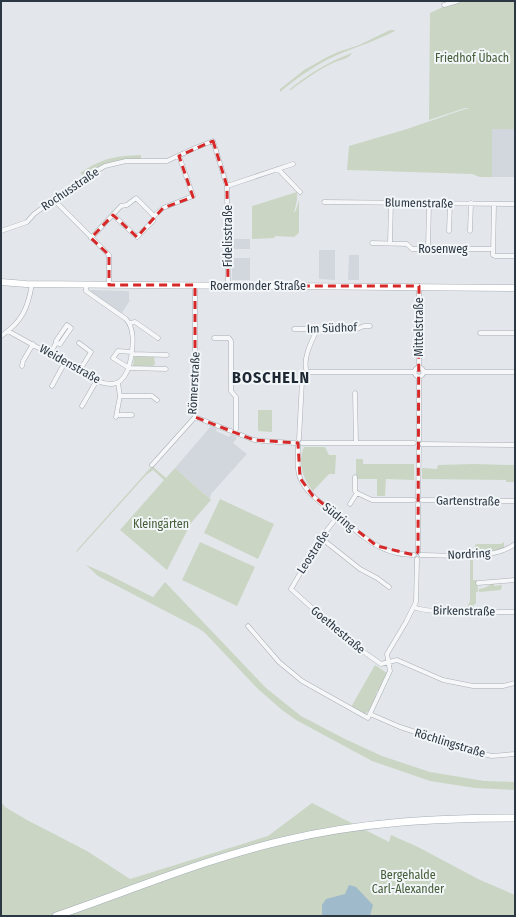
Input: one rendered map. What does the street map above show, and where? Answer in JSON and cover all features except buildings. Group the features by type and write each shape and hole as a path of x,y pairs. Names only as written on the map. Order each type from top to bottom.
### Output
{"main road":[{"name":"Roermonder Straße","path":"1,282 32,284 269,287 419,286 515,288"},
{"path":"56,916 220,859 286,840 344,828 402,822 463,818 515,818"}],"street":[{"path":"444,5 458,1"},
{"name":"Rochusstraße","path":"1,231 27,222 34,214 54,199 82,179 105,166 126,161 167,161 213,141"},
{"name":"Fidelisstraße","path":"213,141 227,186 228,286"},
{"path":"113,215 137,237 152,221 154,216 163,208 193,196 179,156"},
{"path":"227,186 293,164"},
{"path":"278,169 300,192"},
{"path":"91,238 121,206 127,205 136,198 154,216"},
{"path":"54,199 108,255 109,285"},
{"name":"Blumenstraße","path":"324,202 515,204"},
{"path":"390,243 391,202"},
{"path":"428,249 429,203"},
{"path":"449,231 450,203"},
{"path":"470,231 471,203"},
{"path":"494,204 493,255 515,256"},
{"name":"Rosenweg","path":"372,243 407,244 412,249 493,249"},
{"path":"1,336 19,321 26,309 32,284"},
{"path":"86,284 86,291 130,323 135,322 158,338"},
{"name":"Römerstraße","path":"152,465 195,417 195,285"},
{"name":"Mittelstraße","path":"419,286 419,368"},
{"name":"Weidenstraße","path":"8,331 96,380 109,384 118,382 124,377 129,368 132,353 132,334 130,323"},
{"path":"50,354 56,341 67,325 69,326 71,328 60,344 56,343"},
{"name":"Im Südhof","path":"294,329 357,329 364,326 370,326"},
{"path":"307,372 305,368 306,360 317,330"},
{"path":"480,333 515,333"},
{"path":"214,338 229,338 231,341 231,390 235,395 236,400 235,433"},
{"path":"79,343 91,352 80,370"},
{"path":"22,366 22,361 33,344"},
{"path":"166,370 129,368 113,358 118,351 167,354"},
{"path":"52,386 65,362"},
{"path":"307,372 414,372 419,368 422,369 423,372 515,372"},
{"path":"297,445 296,440 299,439 302,381 307,372"},
{"path":"414,372 416,376 419,376"},
{"path":"422,444 419,440 419,376 421,376 423,372"},
{"path":"231,378 264,378"},
{"path":"82,406 96,380"},
{"path":"118,382 120,396 116,416 132,415"},
{"path":"355,393 356,443"},
{"path":"120,396 152,396 157,400"},
{"path":"195,417 235,433 263,442 301,446 302,443 414,443 416,440 419,440"},
{"path":"299,439 302,443"},
{"path":"414,443 415,446 419,448"},
{"path":"422,444 515,444"},
{"path":"370,714 390,671 387,654 416,602 416,557 420,558 418,504 421,502 419,448 422,444"},
{"name":"Südring","path":"297,445 299,471 302,482 313,496 366,539 377,546 389,551 416,557"},
{"path":"355,477 355,491 372,500 414,500 415,498 420,498"},
{"path":"350,504 357,493"},
{"name":"Gartenstraße","path":"420,498 515,502"},
{"path":"414,500 418,504"},
{"name":"Leostraße","path":"291,589 308,558 338,516"},
{"path":"321,538 360,569 377,578 389,587"},
{"name":"Nordring","path":"420,554 487,555 503,551 515,544"},
{"path":"478,583 515,580"},
{"name":"Goethestraße","path":"291,589 351,643 381,664 397,660 437,678 473,686 503,686 515,683"},
{"name":"Birkenstraße","path":"414,608 418,610 434,611 515,612"},
{"name":"Röchlingstraße","path":"248,626 273,654 290,671 304,682 368,718 370,714 400,727 483,754 492,756 515,754"}],"highlighted area":[{"path":"213,141 227,186 228,286 419,286 418,552 414,555 377,546 313,496 300,478 298,443 254,440 195,417 195,285 109,285 109,255 91,238 113,215 137,237 163,208 193,197 179,156"}],"shaded area":[{"path":"492,129 515,129 515,177 492,177"},
{"path":"232,239 250,239 250,249 232,249"},
{"path":"319,250 335,250 335,280 319,279"},
{"path":"349,255 359,255 359,280 348,280"},
{"path":"232,258 250,258 250,280 232,280"},
{"path":"90,290 129,291 130,300 122,313"},
{"path":"211,426 217,429 216,431 229,437 231,434 237,438 233,443 247,454 211,494 210,499 175,468"}],"green space":[{"name":"Friedhof Übach","path":"462,1 515,1 515,129 492,129 492,177 480,177 472,174 347,170 349,146 407,129 465,109 470,109 465,108 429,120 430,13 445,6"},
{"path":"390,30 395,31 320,63 280,92 280,89 304,70 327,57 359,45"},
{"path":"352,53 346,58 322,69 289,90 319,69"},
{"path":"141,155 141,159 118,161 83,175 80,173 102,161 116,157"},
{"path":"297,192 294,213 299,200 299,233 294,237 275,236 274,238 252,239 252,206"},
{"path":"134,356 154,356 155,364 152,367 133,367"},
{"path":"258,410 272,410 272,432 258,431"},
{"path":"304,447 325,447 329,455 336,455 335,474 329,474 313,491 306,482 302,470 301,459"},
{"path":"356,459 363,459 363,464 414,464 414,480 386,479 385,496 377,496 377,479 356,479"},
{"path":"438,465 514,465 515,482 506,482 506,480 422,479 422,468 437,469"},
{"name":"Kleingärten","path":"152,466 166,478 175,468 211,500 191,523 167,570 120,530 164,480 153,470 146,475 76,553 77,550"},
{"path":"220,499 274,524 258,559 204,533"},
{"path":"200,542 255,567 237,606 182,580"},
{"path":"504,542 504,548 490,552 474,553 475,545 477,544 501,544"},
{"path":"473,559 473,580 477,580 478,592 476,592 476,604 474,604 473,610 466,610 470,601 470,560"},
{"path":"86,565 153,597 165,582 266,688 301,716 382,756 430,772 484,781 515,782 515,790 475,788 430,781 372,761 296,720 282,710 258,689 205,633 198,628 98,576"},
{"path":"494,583 494,586 502,585 501,590 479,592 479,589"},
{"path":"375,665 387,673 379,691 377,691 377,695 370,710 365,714 351,707"},
{"name":"Bergehalde Carl-Alexander","path":"1,802 5,807 87,851 130,879 268,836 312,803 389,842 391,835 418,847 480,880 515,895 515,916 1,916"}],"water":[{"path":"349,885 356,887 373,905 370,916 322,916 322,905 326,899 345,894"}],"district":[{"name":"BOSCHELN","path":"271,377"}]}
